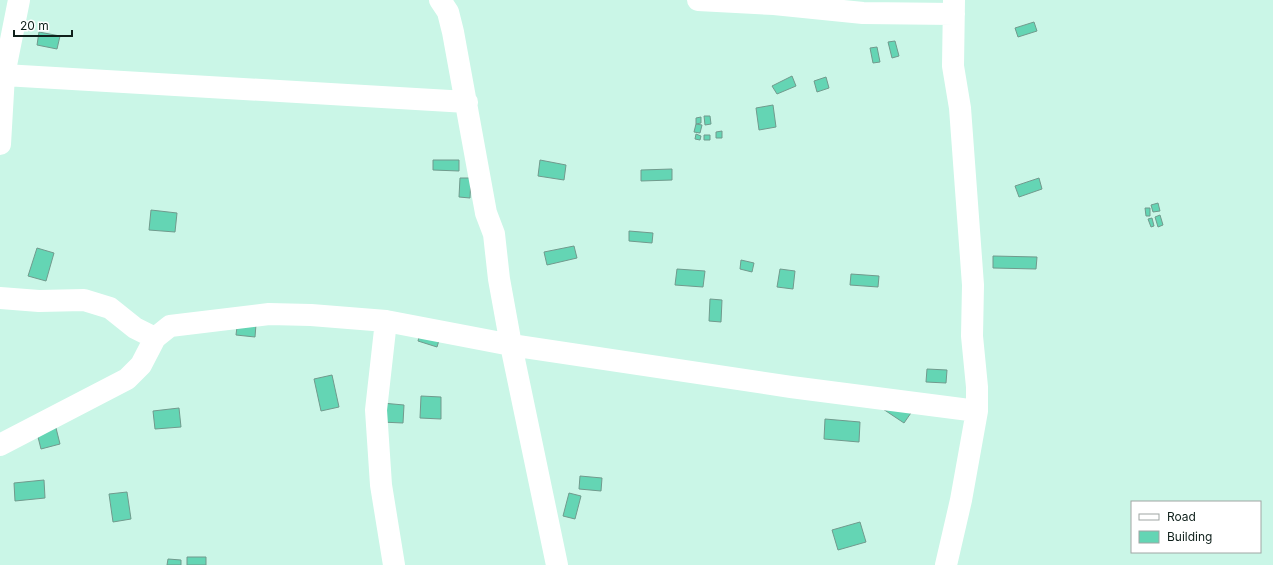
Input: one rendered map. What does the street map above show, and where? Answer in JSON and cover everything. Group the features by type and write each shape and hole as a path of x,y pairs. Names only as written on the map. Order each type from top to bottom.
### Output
{"street":[{"path":"0,144 4,75 19,0"},
{"path":"440,0 448,12 467,102 486,213 494,234 499,279 511,345 557,565"},
{"path":"698,0 774,4 863,13 954,7 953,66 960,108 973,285 972,336 977,388 977,411 961,500 946,565"},
{"path":"4,75 467,102"},
{"path":"0,298 39,301 84,300 110,308 135,328 155,338"},
{"path":"0,445 127,380 141,365 155,338 170,326 269,314 386,321 511,345 783,386 977,411"},
{"path":"386,321 376,410 381,485 394,565"}],"building":[{"path":"1034,22 1037,31 1018,37 1015,28"},
{"path":"39,32 60,36 57,49 37,45"},
{"path":"895,41 899,56 892,58 888,42"},
{"path":"877,47 880,62 873,63 870,48"},
{"path":"792,76 796,86 777,94 772,86"},
{"path":"826,77 829,88 817,92 814,81"},
{"path":"773,105 776,127 759,130 756,108"},
{"path":"704,116 710,116 711,124 705,125"},
{"path":"701,117 701,123 696,124 696,118"},
{"path":"696,124 702,125 700,133 694,132"},
{"path":"722,131 722,138 716,138 716,132"},
{"path":"696,134 701,136 700,140 695,139"},
{"path":"704,135 710,135 710,140 704,140"},
{"path":"433,160 459,160 459,171 433,170"},
{"path":"540,160 566,165 564,180 538,176"},
{"path":"672,169 672,180 641,181 641,170"},
{"path":"460,178 471,178 470,198 459,197"},
{"path":"1039,178 1042,189 1019,197 1015,186"},
{"path":"1158,203 1160,211 1153,212 1151,205"},
{"path":"1145,208 1150,208 1150,216 1146,216"},
{"path":"151,210 177,213 175,232 149,230"},
{"path":"1160,215 1163,225 1158,227 1155,217"},
{"path":"1152,218 1154,226 1151,227 1148,219"},
{"path":"629,231 653,233 652,243 629,241"},
{"path":"574,246 577,258 547,265 544,252"},
{"path":"37,248 54,253 46,281 28,276"},
{"path":"993,256 1037,257 1036,269 993,268"},
{"path":"741,260 754,263 752,272 740,269"},
{"path":"677,269 705,271 703,287 675,285"},
{"path":"780,269 795,271 793,289 777,287"},
{"path":"851,274 879,276 878,287 850,285"},
{"path":"710,299 722,300 721,322 709,321"},
{"path":"239,310 257,312 255,337 236,335"},
{"path":"423,322 443,327 437,347 418,341"},
{"path":"927,369 947,370 946,383 926,382"},
{"path":"332,375 339,407 321,411 314,379"},
{"path":"421,396 441,397 441,419 420,418"},
{"path":"382,403 404,405 403,423 381,422"},
{"path":"915,407 904,423 883,409"},
{"path":"179,408 181,427 155,429 153,411"},
{"path":"825,419 860,422 859,442 824,439"},
{"path":"54,420 60,444 41,449 35,425"},
{"path":"580,476 602,478 601,491 579,489"},
{"path":"44,480 45,498 15,501 14,483"},
{"path":"127,492 131,519 113,522 109,494"},
{"path":"569,493 581,496 575,519 563,516"},
{"path":"860,522 866,542 838,550 832,530"},
{"path":"187,557 206,557 206,565 187,565"},
{"path":"168,559 181,560 181,565 167,565"}]}
